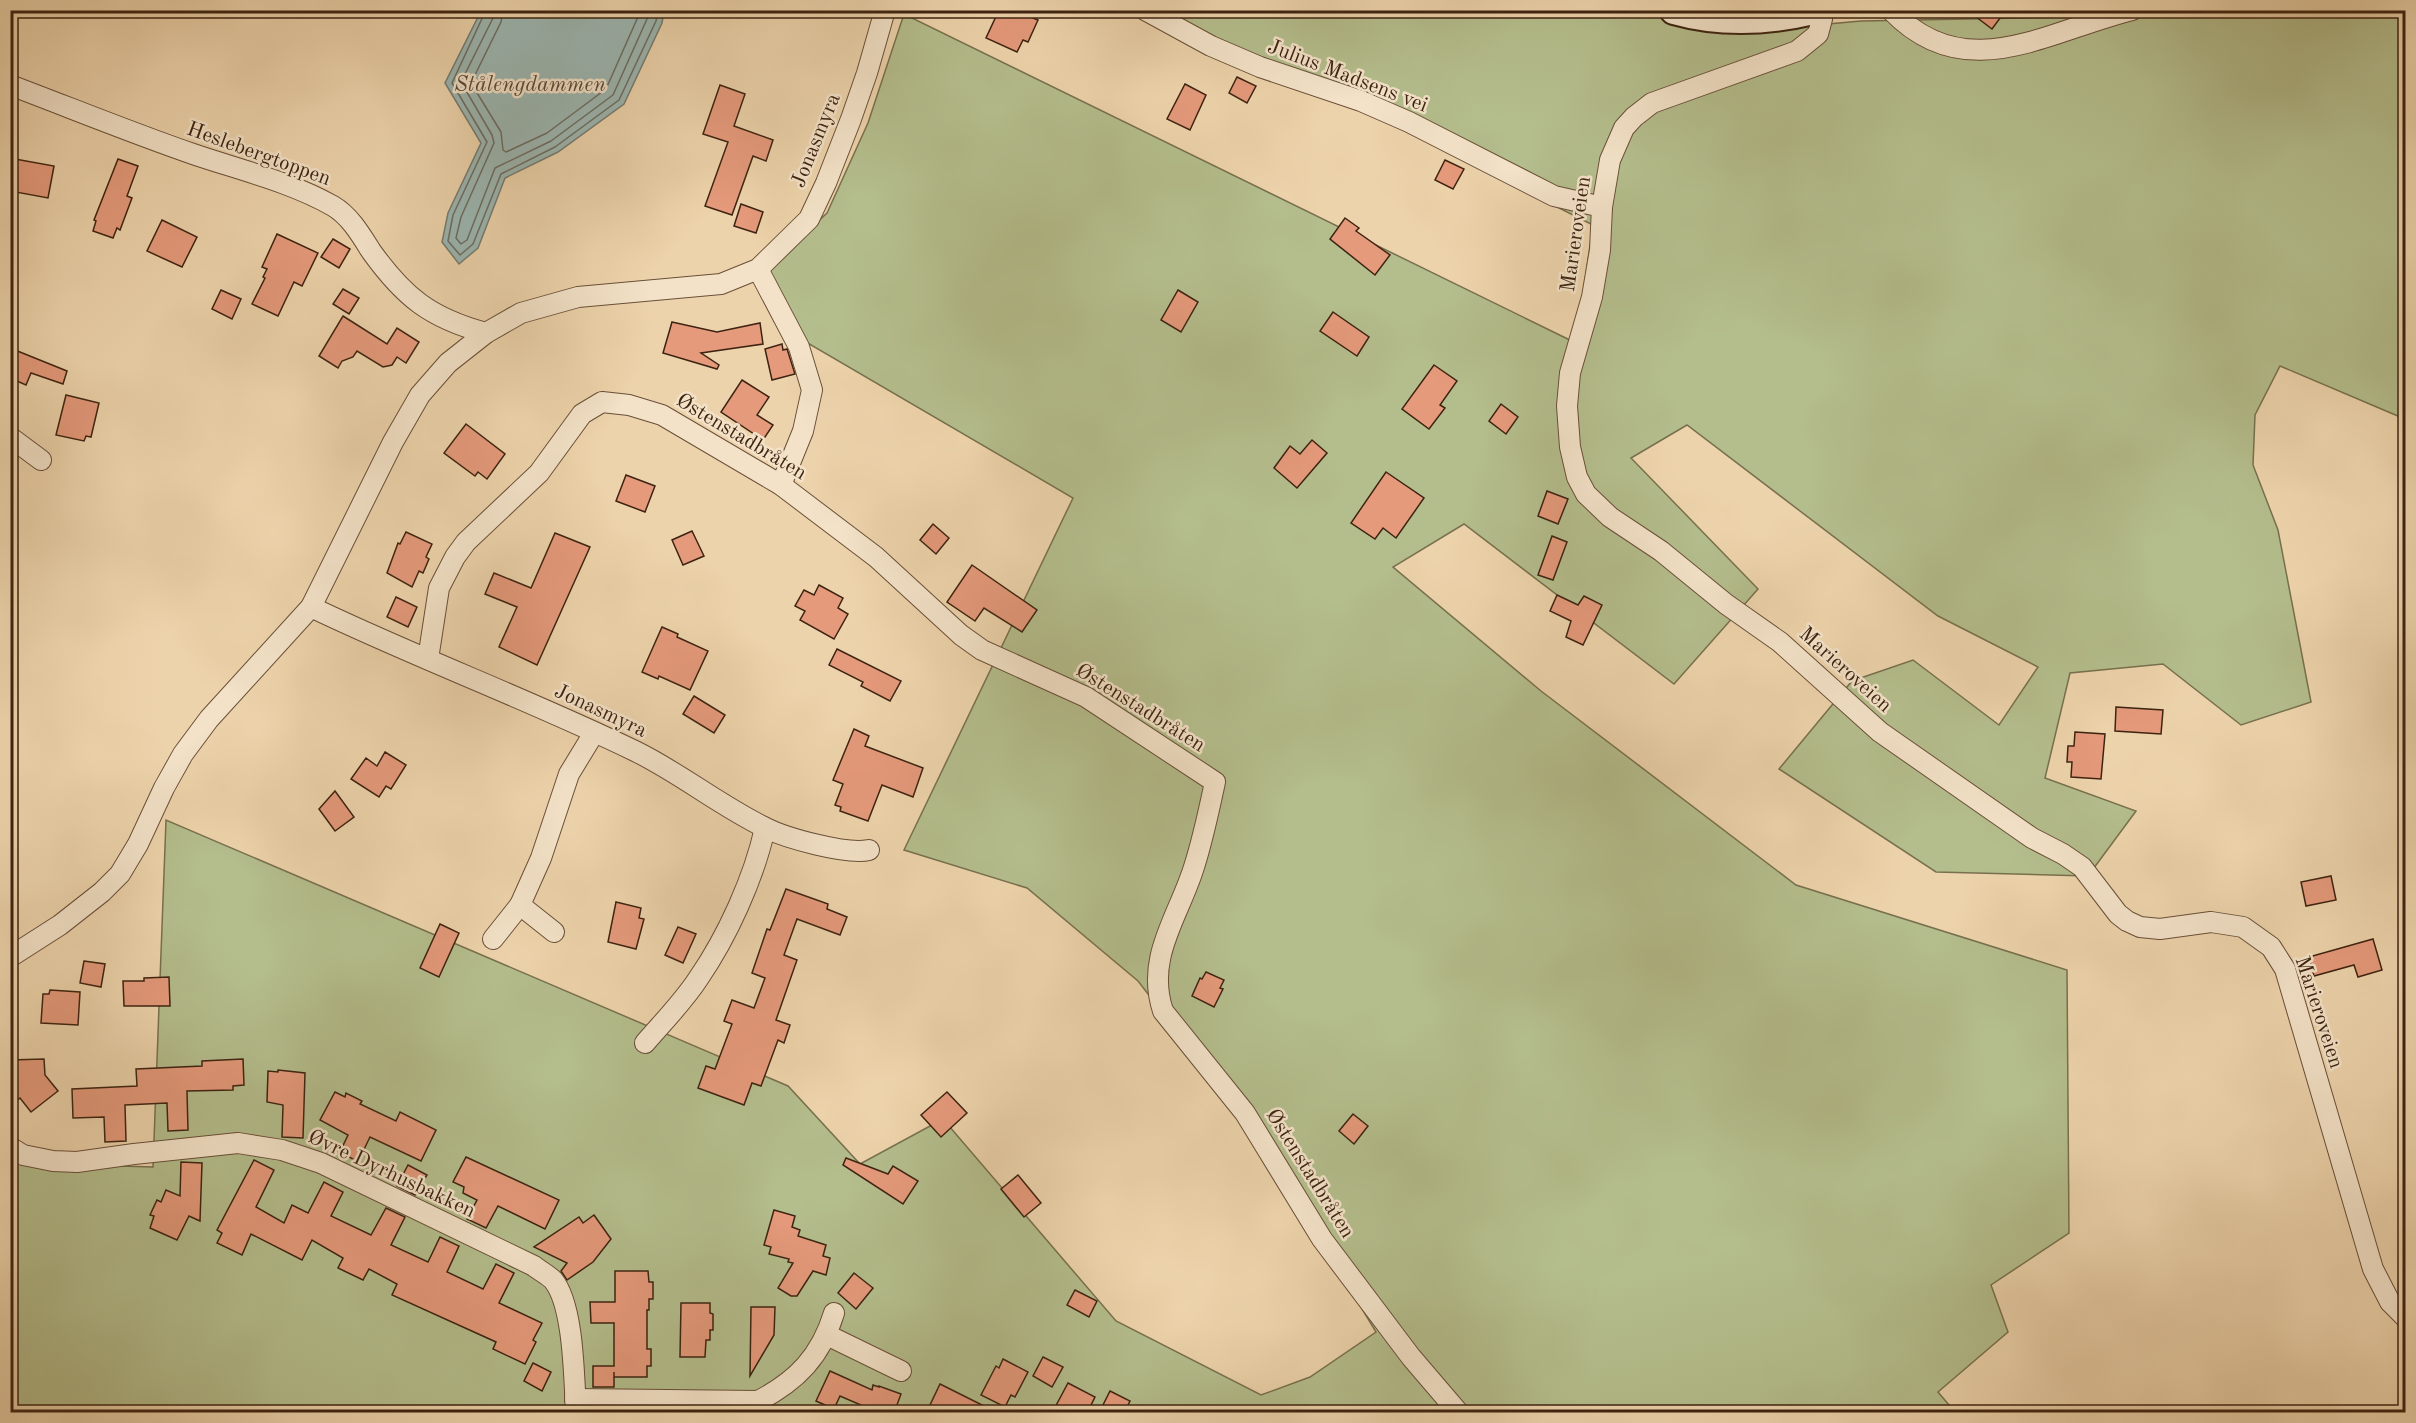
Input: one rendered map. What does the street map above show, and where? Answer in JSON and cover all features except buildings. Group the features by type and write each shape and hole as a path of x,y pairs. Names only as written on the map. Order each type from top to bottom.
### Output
{"main road":[{"path":"1674,10 1701,16 1748,19 1814,10"}],"street":[{"name":"Jonasmyra","path":"11,954 60,926 102,892 120,874 138,844 183,754 209,720 310,607 393,442 420,395 448,363 486,333 521,313 578,297 722,284 758,269 809,219 851,119 885,10"},
{"name":"Julius Madsens vei","path":"1145,10 1211,46 1260,67 1361,101 1409,122 1554,196 1602,207"},
{"name":"Marieroveien","path":"1822,10 1818,34 1797,51 1652,103 1634,117 1619,137 1610,160 1602,207 1600,250 1594,287 1572,364 1568,389 1570,447 1577,477 1586,494 1610,517 1661,551 1726,604 1780,642 1880,732 2032,838 2073,860 2088,873 2118,914 2127,921 2140,927 2160,929 2211,922 2243,927 2271,947 2285,969 2373,1269 2390,1302 2406,1318"},
{"path":"1891,10 1903,23 1920,34 1964,51 2006,48 2036,41 2132,10"},
{"name":"Heslebergtoppen","path":"10,86 179,149 307,193 336,208 353,224 387,273 408,296 433,313 457,325 486,333"},
{"path":"758,269 799,347 812,390 803,431 781,485"},
{"name":"Østenstadbråten","path":"428,659 439,588 455,557 473,534 539,473 582,414 602,402 629,405 662,415 781,485 876,557 961,635 982,650 1086,697 1215,782 1194,867 1160,949 1157,993 1163,1011 1245,1113 1322,1239 1411,1357 1458,1413"},
{"path":"10,437 41,460"},
{"name":"Jonasmyra","path":"310,607 558,715 636,752 765,828 858,853 869,850"},
{"path":"493,939 520,905 541,858 569,774 594,733"},
{"path":"645,1043 692,987 716,949 733,915 765,828"},
{"path":"520,905 554,932"},
{"name":"Øvre Dyrhusbakken","path":"10,1147 23,1155 53,1161 77,1162 238,1143 282,1150 321,1163 534,1266 553,1280 564,1298 570,1337 575,1406 758,1401 783,1388 806,1366 827,1335 834,1313"},
{"path":"827,1335 901,1371"}],"green space":[{"path":"1635,10 1674,21 1738,32 1861,21 2229,14 2231,10 2405,11 2405,419 2280,366 2255,415 2253,465 2278,530 2311,702 2241,725 2163,664 2070,673 2045,778 2136,811 2088,876 1936,872 1779,769 1852,681 1913,660 1999,725 2038,667 1938,616 1687,425 1631,458 1758,589 1674,684 1464,524 1393,567 1541,691 1796,885 2067,970 2069,1233 1991,1285 2008,1332 1938,1392 1955,1412 11,1412 10,1159 16,1163 153,1167 166,820 788,1086 860,1164 943,1119 1116,1321 1261,1395 1310,1377 1376,1332 1258,1136 1138,981 1027,888 904,850 1073,498 799,338 765,271 827,213 868,123 904,14 1576,343 1593,225 1341,99 1136,11"}],"water":[{"name":"Stålengdammen","path":"481,11 664,11 662,23 624,104 558,152 505,178 478,248 459,264 442,242 448,213 481,143 445,83"}]}
